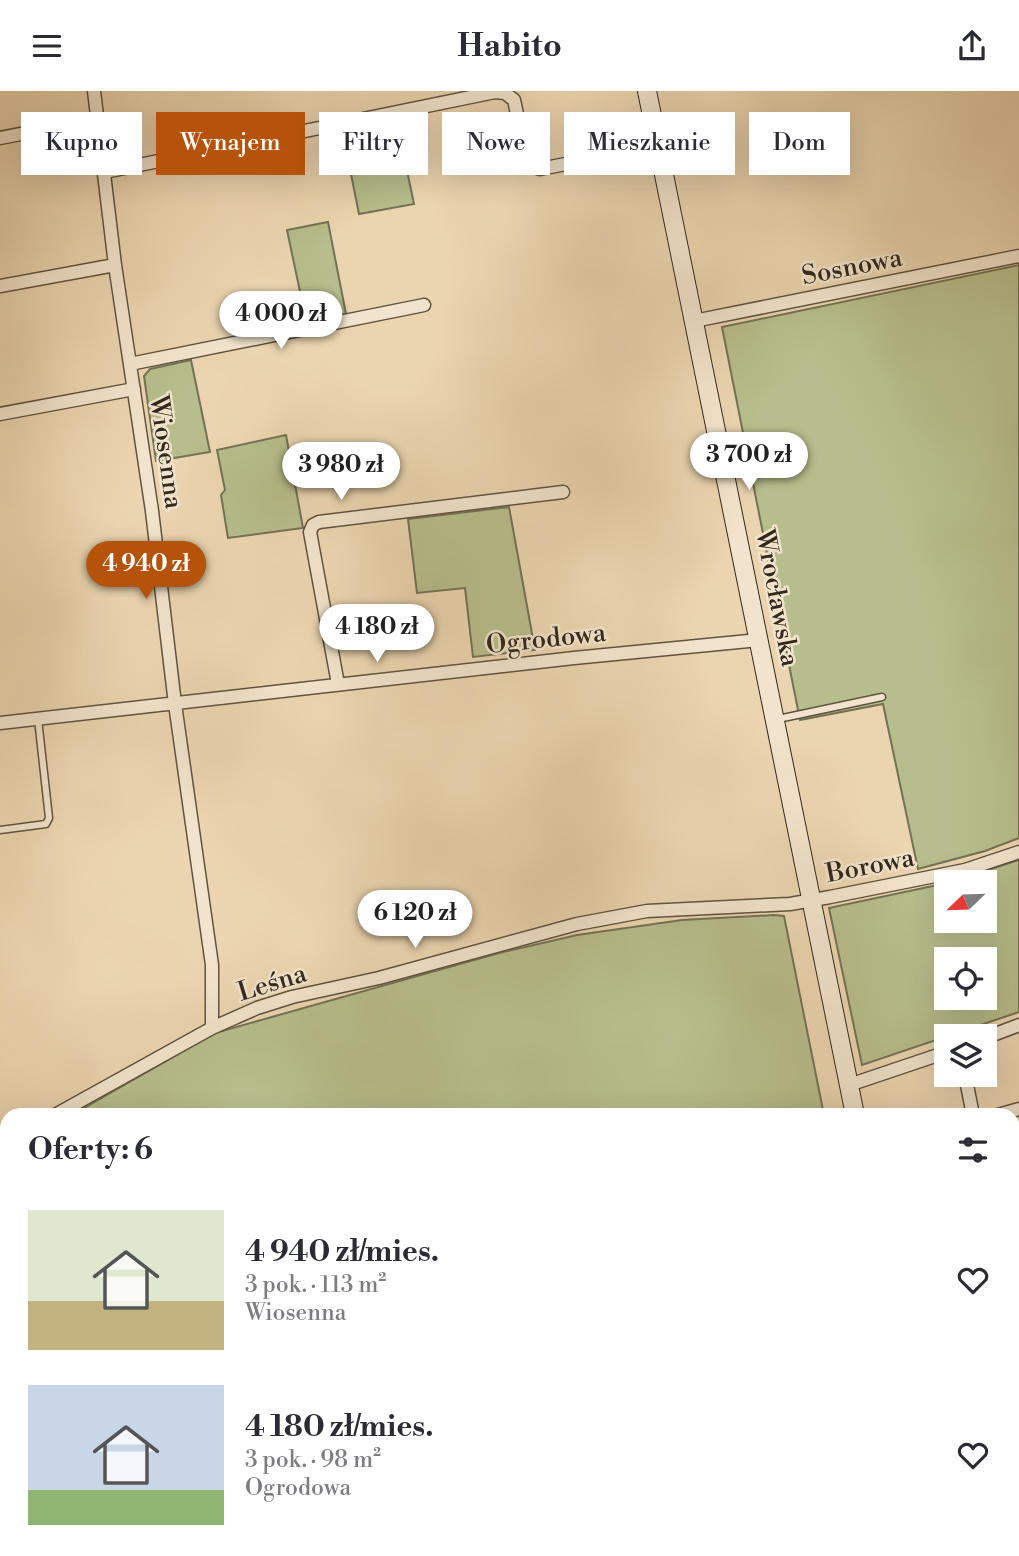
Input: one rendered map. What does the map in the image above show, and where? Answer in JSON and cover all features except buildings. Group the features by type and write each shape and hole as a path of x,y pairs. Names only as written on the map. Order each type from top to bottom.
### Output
{"street":[{"name":"Wiosenna","path":"94,91 97,112"},
{"name":"Wrocławska","path":"647,91 651,112"},
{"path":"142,164 495,92 505,93 514,100 527,160 531,166 540,169 564,164"},
{"path":"0,138 21,134"},
{"name":"Wiosenna","path":"105,175 115,265 152,511 212,965 212,1028"},
{"name":"Wrocławska","path":"664,175 854,1108"},
{"name":"Sosnowa","path":"694,321 1019,256"},
{"path":"0,286 115,265"},
{"path":"130,364 424,306"},
{"path":"0,414 134,389"},
{"path":"338,684 310,533 313,525 319,522 563,492"},
{"name":"Ogrodowa","path":"0,723 760,640"},
{"name":"Borowa","path":"811,900 965,870 1019,852"},
{"name":"Leśna","path":"68,1108 212,1028 257,1008 292,997 379,978 577,923 647,911 790,904 811,900"},
{"path":"997,1033 1019,1025"},
{"path":"849,1085 934,1056"},
{"path":"967,1087 971,1108"}],"lane":[{"path":"775,720 882,697"},
{"path":"0,830 46,824 49,818 38,719"}],"green space":[{"path":"351,175 408,175 414,204 359,214"},
{"path":"328,222 346,314 306,320 287,230"},
{"path":"1019,265 1019,838 985,851 918,869 883,704 800,720 722,327"},
{"path":"191,360 210,452 156,461 144,376 150,369"},
{"path":"286,435 303,528 228,538 221,495 225,490 217,450"},
{"path":"509,507 535,650 473,657 465,588 417,593 408,519"},
{"path":"1019,860 1019,1012 983,1024 934,1024 934,1041 862,1065 829,908 934,886 934,933 998,933 998,870 988,870"},
{"path":"784,916 823,1108 84,1108 215,1033 499,953 577,935 682,920"}]}
